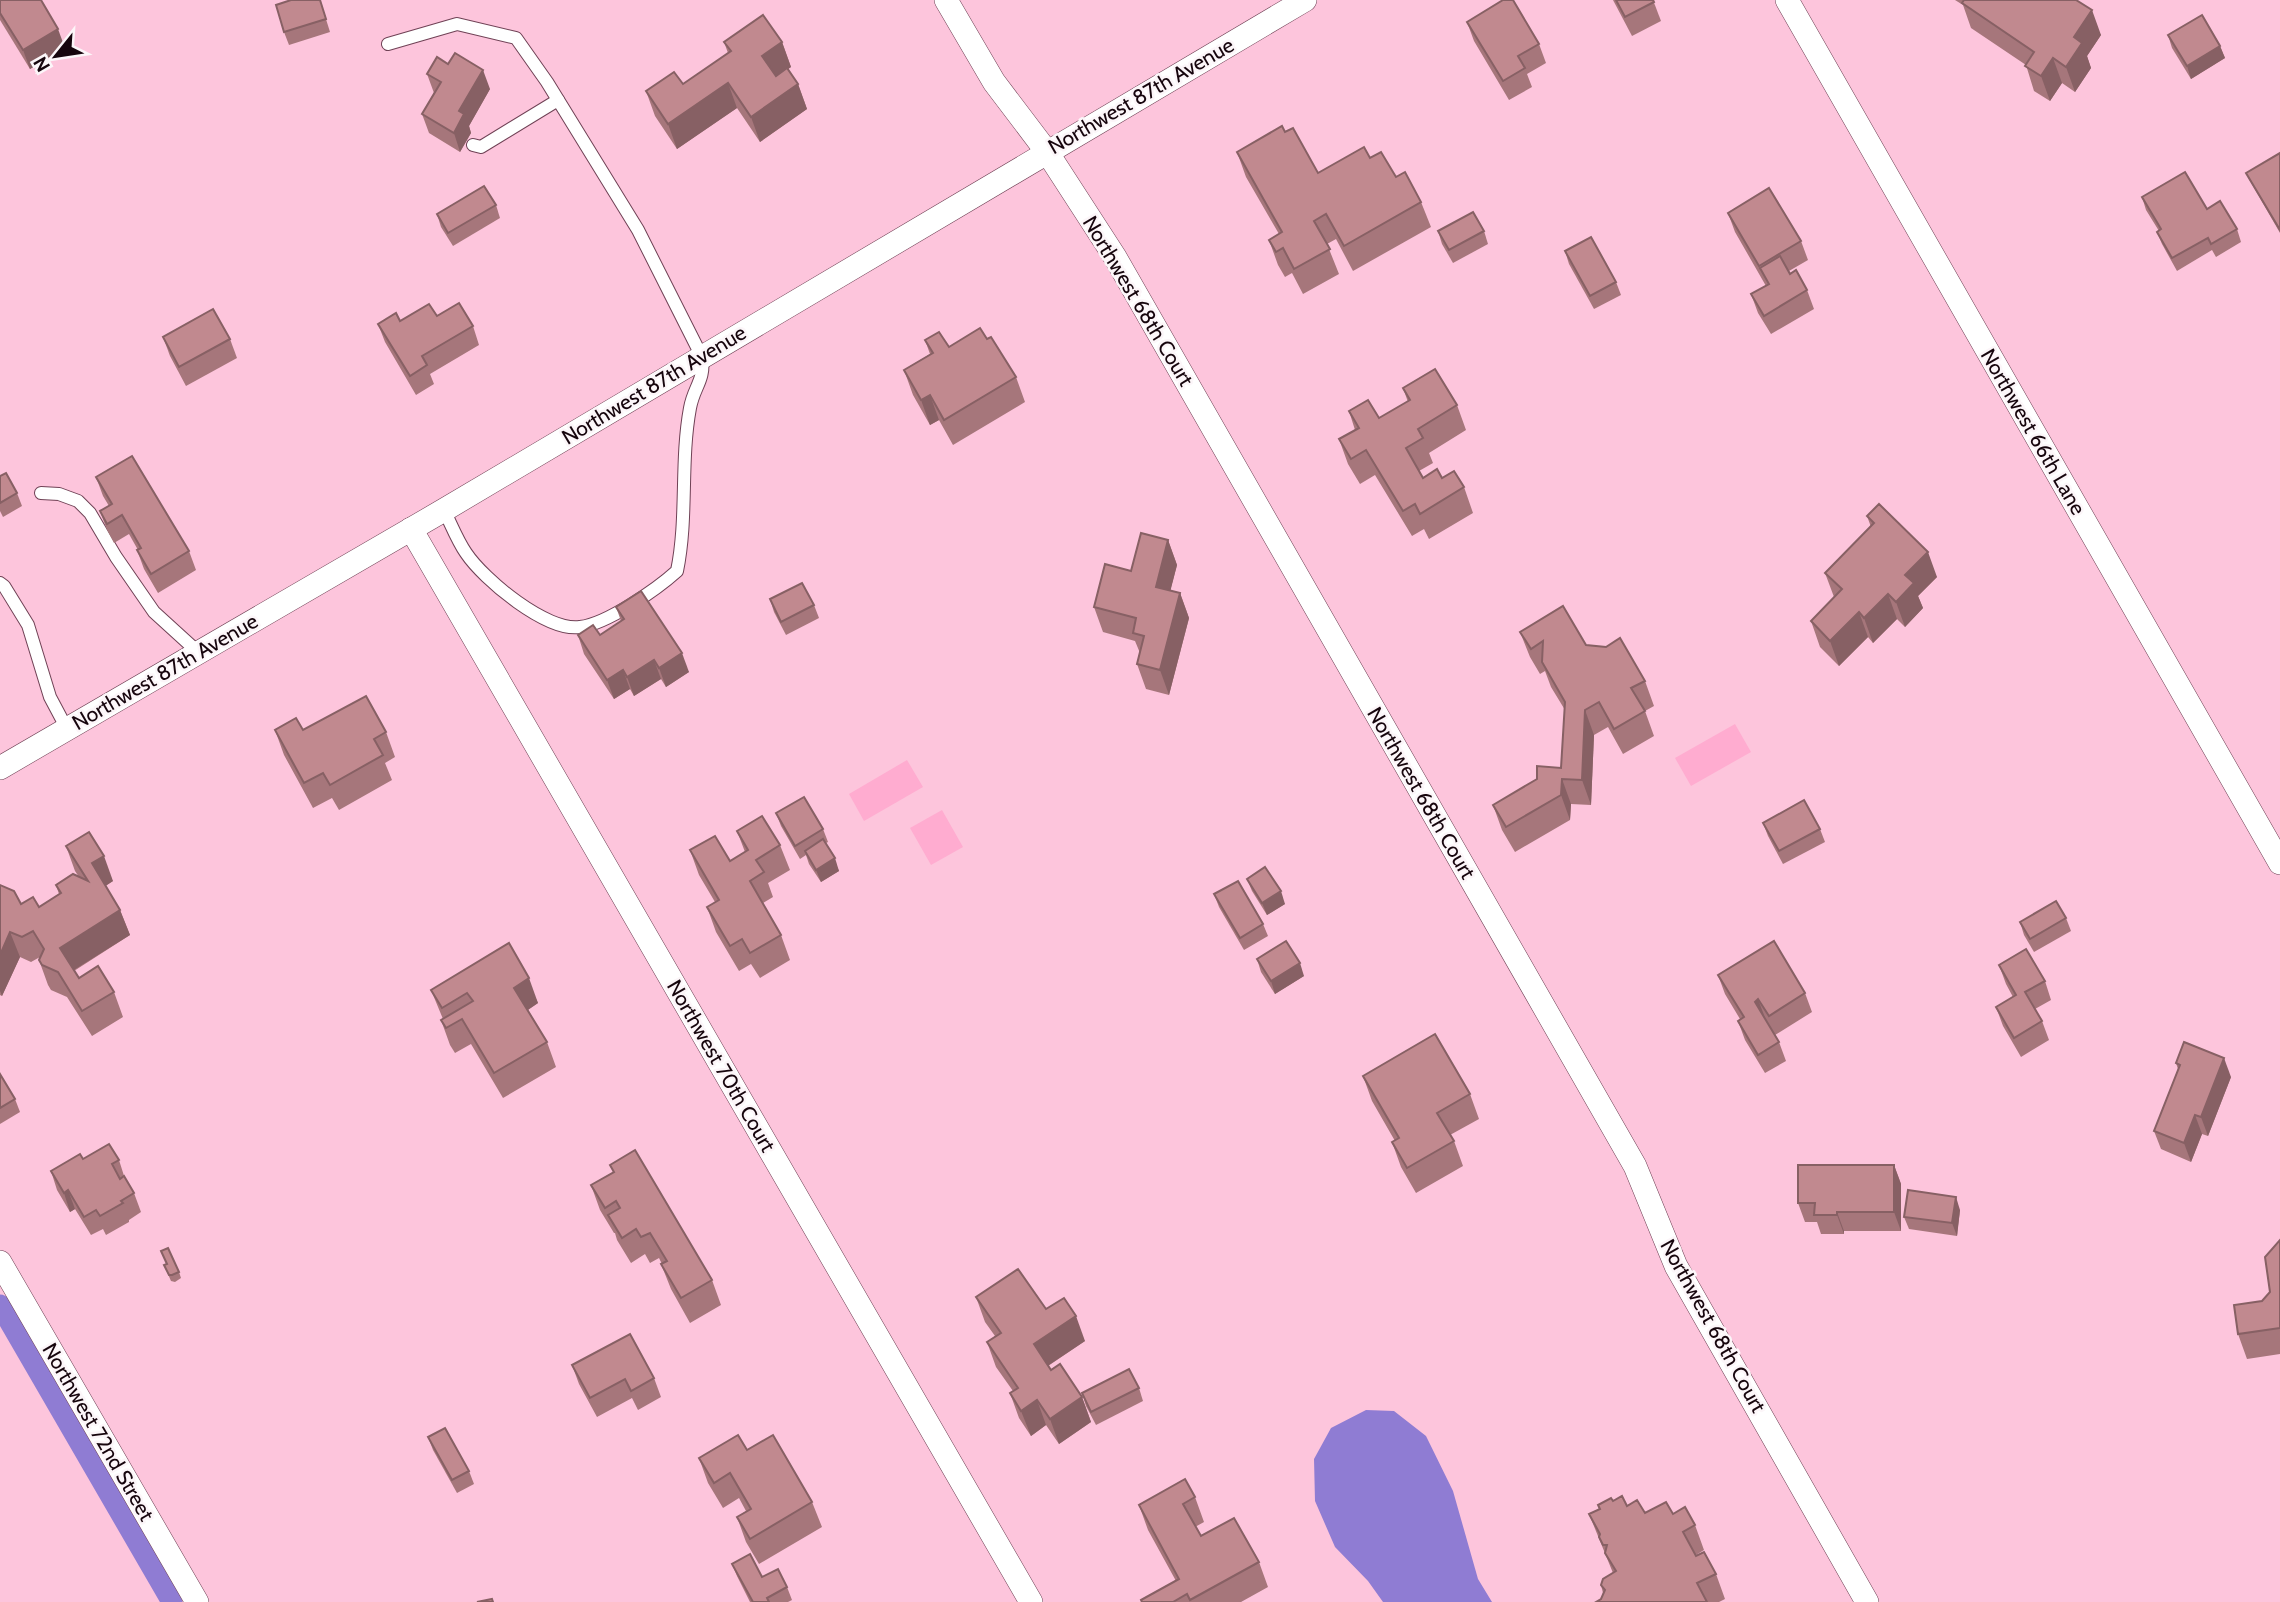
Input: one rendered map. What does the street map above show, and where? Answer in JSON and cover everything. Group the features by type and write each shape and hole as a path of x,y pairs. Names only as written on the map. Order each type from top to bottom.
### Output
{"street":[{"name":"Northwest 68th Court","path":"946,0 994,82 1047,152 1115,257 1634,1166 1676,1266 1867,1602"},
{"name":"Northwest 87th Avenue","path":"0,768 444,510 1306,0"},
{"name":"Northwest 66th Lane","path":"1787,0 2280,863"},
{"name":"Northwest 70th Court","path":"411,529 1031,1602"},
{"name":"Northwest 72nd Street","path":"0,1262 197,1602"}],"lane":[{"path":"388,44 457,24 516,38 558,100 638,230 702,357 704,372 690,407 681,552 677,571 615,614 596,624 579,628 561,626 541,618 479,569 466,553 444,510"},
{"path":"473,145 481,147 558,100"},
{"path":"41,493 59,494 78,501 90,513 154,612 198,653"},
{"path":"0,583 18,606 28,625 50,696 67,729"}],"shaded area":[{"path":"1735,724 1751,752 1691,786 1675,758"},
{"path":"907,760 923,787 864,821 849,794"},
{"path":"942,810 963,847 931,865 910,828"},
{"path":"1366,1410 1394,1411 1426,1436 1453,1491 1478,1579 1492,1602 1383,1602 1368,1581 1335,1547 1315,1501 1314,1459 1331,1428"}],"building":[{"path":"0,0 41,0 58,29 23,50 0,13"},
{"path":"291,0 320,0 326,19 284,32 276,5"},
{"path":"1503,0 1513,0 1539,44 1518,56 1525,68 1503,81 1467,22"},
{"path":"1616,0 1653,0 1654,2 1625,17"},
{"path":"1964,0 2076,0 2092,10 2074,37 2082,43 2066,67 2053,58 2041,76 2025,66 2034,52 1962,3"},
{"path":"763,15 782,42 762,56 776,76 787,68 798,84 751,117 728,83 668,124 646,91 674,72 683,84 731,51 724,42"},
{"path":"2202,15 2220,46 2187,66 2168,35"},
{"path":"455,53 483,70 459,111 464,114 454,133 422,114 441,82 427,74 437,57 448,64"},
{"path":"1282,126 1285,132 1293,128 1318,173 1364,147 1370,158 1381,152 1396,177 1405,172 1421,202 1344,246 1326,214 1314,221 1330,249 1294,269 1283,248 1276,252 1269,240 1282,232 1237,152"},
{"path":"2280,153 2280,230 2246,173"},
{"path":"2185,172 2207,209 2220,201 2237,229 2211,244 2208,238 2172,258 2157,232 2161,229 2142,197"},
{"path":"484,186 496,205 448,233 437,214"},
{"path":"1769,188 1801,241 1759,266 1728,213"},
{"path":"1473,212 1484,231 1449,250 1438,231"},
{"path":"1591,237 1616,282 1590,296 1565,251"},
{"path":"1780,256 1790,274 1796,270 1807,290 1764,316 1751,294 1769,284 1760,268"},
{"path":"459,303 473,326 422,356 427,365 410,376 378,324 396,313 400,321 429,304 437,316"},
{"path":"213,309 230,339 179,367 163,337"},
{"path":"980,328 987,339 991,337 1016,377 944,420 930,395 921,400 904,370 933,353 925,340 939,332 949,347"},
{"path":"1435,369 1457,405 1418,429 1423,438 1406,448 1423,478 1437,469 1442,478 1454,471 1464,487 1420,514 1415,504 1403,511 1366,450 1351,459 1339,439 1359,428 1349,411 1368,400 1379,418 1410,400 1403,388"},
{"path":"132,456 189,551 151,574 137,550 141,548 122,515 107,524 100,511 112,504 96,477"},
{"path":"6,473 17,493 0,503 0,476"},
{"path":"1879,504 1928,552 1905,575 1914,583 1896,602 1888,594 1864,618 1859,612 1830,641 1811,621 1842,589 1825,573 1874,523 1867,516"},
{"path":"1141,533 1168,540 1156,587 1180,593 1160,670 1137,664 1144,636 1133,633 1136,618 1094,607 1105,564 1131,571"},
{"path":"802,583 814,605 781,622 770,599"},
{"path":"641,591 682,653 659,668 654,660 627,677 623,670 607,680 578,635 593,625 600,635 624,619 616,607"},
{"path":"1563,606 1586,645 1606,647 1620,638 1645,681 1631,688 1645,711 1614,729 1599,702 1585,710 1582,780 1562,779 1561,795 1506,827 1493,805 1537,779 1537,766 1561,768 1565,702 1542,662 1543,641 1531,649 1520,632"},
{"path":"366,696 386,732 374,739 383,755 330,785 323,773 304,783 275,730 296,718 303,730"},
{"path":"804,797 823,829 795,846 776,813"},
{"path":"1804,800 1820,829 1779,851 1763,823"},
{"path":"762,816 780,845 756,860 764,872 750,881 781,935 750,953 742,939 730,946 707,907 719,900 690,850 715,836 730,861 748,850 737,831"},
{"path":"89,832 104,856 92,863 120,910 60,948 79,978 98,966 114,992 82,1011 58,972 42,965 39,960 44,949 33,931 22,937 10,932 0,955 0,885 14,891 21,904 33,897 39,907 61,893 56,885 73,874 88,881 66,846"},
{"path":"823,839 835,858 816,870 805,851"},
{"path":"1265,867 1281,891 1262,903 1247,879"},
{"path":"1238,881 1263,924 1240,938 1214,894"},
{"path":"2056,901 2066,918 2030,939 2020,922"},
{"path":"1286,941 1300,963 1271,981 1257,959"},
{"path":"1774,941 1805,993 1769,1016 1758,999 1755,1002 1779,1042 1758,1055 1738,1021 1744,1017 1718,975"},
{"path":"509,943 529,978 514,988 547,1042 494,1073 462,1019 446,1028 441,1020 473,1001 467,993 442,1008 431,990"},
{"path":"2026,949 2045,981 2025,992 2042,1021 2014,1038 1996,1007 2016,995 1999,965"},
{"path":"1435,1034 1470,1094 1437,1113 1454,1141 1407,1168 1392,1142 1399,1138 1363,1076"},
{"path":"2184,1042 2224,1058 2201,1117 2195,1115 2184,1143 2154,1131 2180,1065 2176,1063"},
{"path":"0,1074 15,1099 0,1108"},
{"path":"109,1144 119,1160 112,1164 120,1179 124,1176 134,1193 121,1201 123,1203 100,1216 96,1210 84,1217 68,1190 64,1193 51,1171 80,1154 83,1159"},
{"path":"635,1150 712,1280 681,1298 661,1264 667,1261 650,1233 641,1237 636,1229 622,1238 608,1215 620,1208 616,1201 605,1208 591,1185 614,1172 610,1165"},
{"path":"1798,1165 1894,1165 1894,1212 1837,1212 1837,1215 1814,1215 1815,1203 1798,1203"},
{"path":"1908,1190 1956,1197 1952,1223 1904,1217"},
{"path":"2280,1240 2280,1328 2238,1334 2234,1305 2262,1301 2270,1292 2265,1257"},
{"path":"168,1248 179,1272 172,1275 169,1275 164,1265 167,1264 161,1251"},
{"path":"1018,1269 1046,1309 1064,1298 1076,1316 1034,1344 1051,1370 1060,1364 1082,1397 1050,1419 1037,1400 1021,1411 1010,1393 1018,1388 987,1342 1001,1333 976,1297"},
{"path":"630,1334 654,1378 631,1391 625,1379 590,1398 572,1365"},
{"path":"1129,1369 1139,1388 1091,1412 1082,1393"},
{"path":"445,1428 469,1471 452,1480 428,1437"},
{"path":"738,1435 747,1450 773,1435 812,1502 750,1539 737,1517 751,1509 730,1473 714,1483 699,1458"},
{"path":"1185,1479 1195,1497 1183,1504 1201,1536 1234,1518 1259,1562 1190,1600 1187,1594 1173,1602 1142,1602 1141,1600 1179,1579 1139,1505"},
{"path":"1622,1496 1627,1506 1637,1500 1645,1513 1666,1502 1673,1514 1685,1507 1695,1525 1683,1532 1696,1556 1704,1552 1716,1574 1697,1583 1707,1602 1596,1602 1601,1599 1605,1590 1601,1585 1603,1579 1616,1571 1605,1553 1607,1545 1603,1545 1589,1514 1600,1509 1598,1505"},
{"path":"750,1554 762,1577 778,1569 787,1587 767,1598 769,1602 753,1602 732,1564"}],"waterway":[{"path":"0,1305 172,1602"}]}
